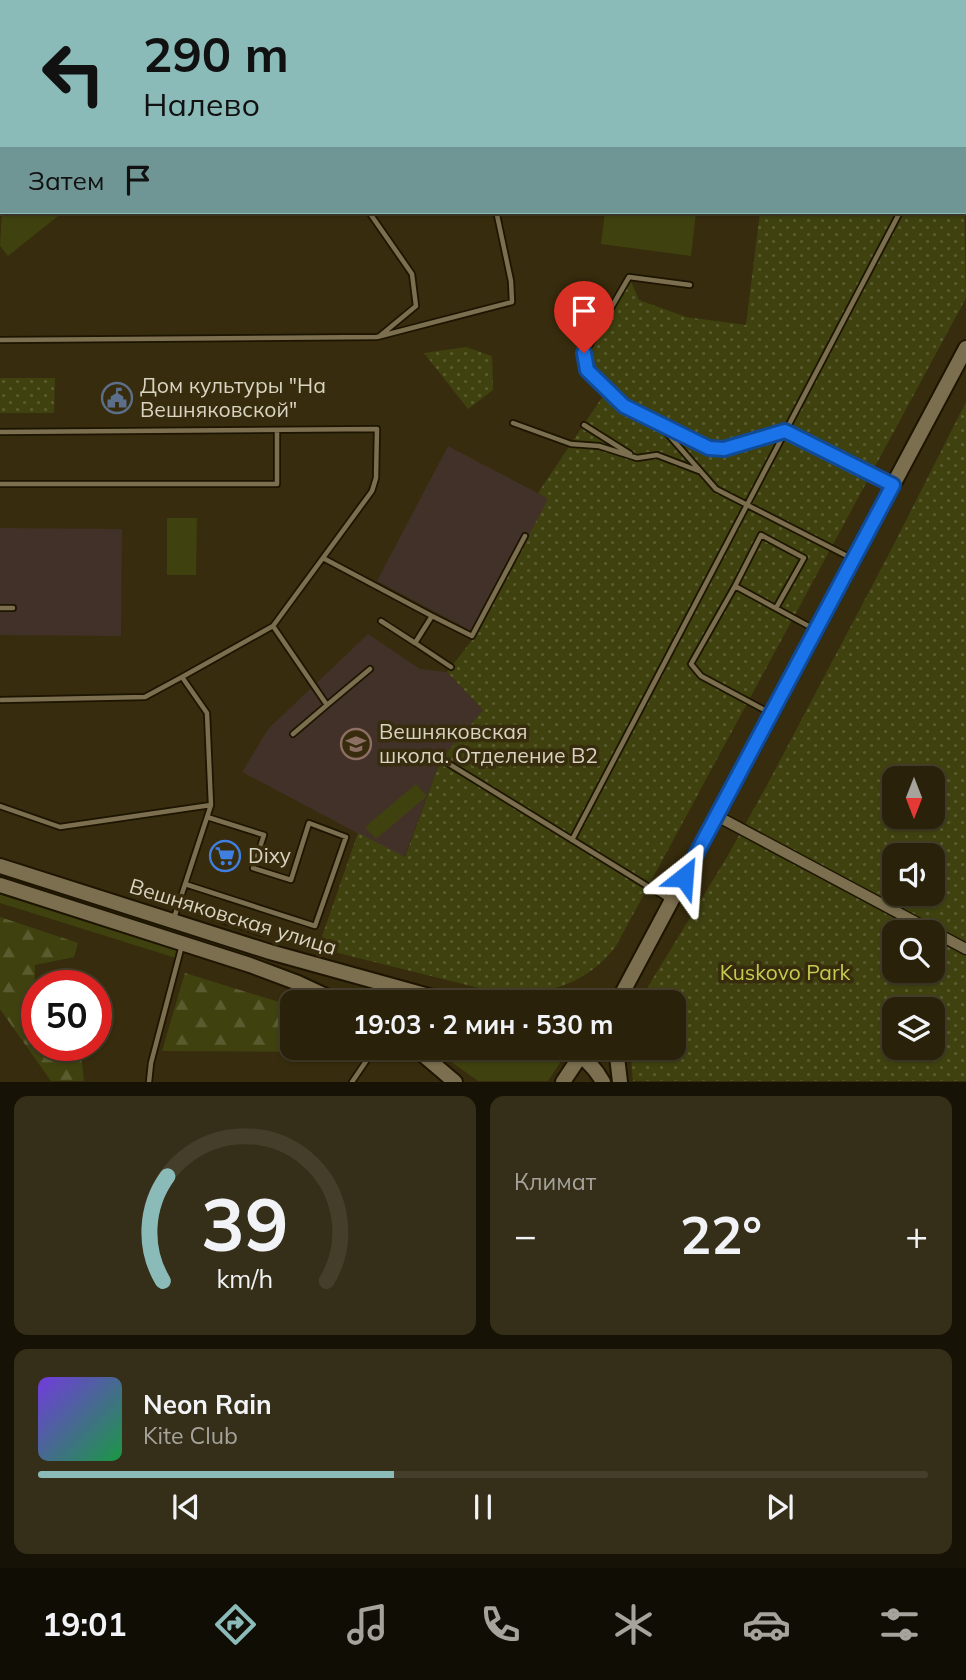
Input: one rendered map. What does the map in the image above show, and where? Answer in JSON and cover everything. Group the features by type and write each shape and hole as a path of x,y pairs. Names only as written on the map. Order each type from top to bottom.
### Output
{"main road":[{"path":"624,990 966,348"},
{"name":"Вешняковская улица","path":"0,866 270,952 407,990"},
{"name":"Вешняковская улица","path":"0,885 278,975 312,990"},
{"path":"429,1060 454,1081"},
{"path":"563,1082 574,1060"},
{"path":"587,1060 603,1082"},
{"path":"617,1060 620,1082"}],"street":[{"path":"717,816 966,949"}],"lane":[{"path":"370,214 412,274 416,306 377,337"},
{"path":"0,340 377,337 512,302 511,281 496,214"},
{"path":"572,841 899,214"},
{"path":"690,285 629,278 584,353 587,370 624,406 709,448 724,449 785,431 893,485"},
{"path":"513,423 562,441 599,446 637,458 657,455 700,471"},
{"path":"584,425 637,458"},
{"path":"660,425 716,489 853,560"},
{"path":"0,432 377,429 376,478 372,491 273,626 145,697 1,700"},
{"path":"0,484 278,484 277,430"},
{"path":"771,713 701,676 691,664 761,535 804,558 776,608"},
{"path":"323,558 472,636 525,536"},
{"path":"735,586 816,630"},
{"path":"0,608 13,608"},
{"path":"415,643 432,616"},
{"path":"381,621 451,667"},
{"path":"273,626 327,705"},
{"path":"293,734 370,669"},
{"path":"172,922 211,805 207,713 182,677"},
{"path":"441,759 671,901"},
{"path":"0,806 60,827 211,805"},
{"path":"185,884 315,926 346,836 309,823 290,880 253,867 264,835 207,817"},
{"path":"178,906 261,933"},
{"path":"149,1082 151,1063 182,944"},
{"path":"352,1082 367,1060"}],"shaded area":[{"path":"448,446 549,499 477,634 377,581"},
{"path":"0,528 122,529 121,636 0,635"},
{"name":"Вешняковская школа. Отделение В2","path":"368,634 420,669 447,672 483,710 441,759 404,858 242,772 268,729"}],"green space":[{"path":"2,214 60,214 8,256 0,246"},
{"path":"605,214 696,214 691,256 601,244"},
{"path":"760,214 964,214 966,298 616,946 579,979 545,990 487,990 318,948 358,833 405,857 441,759 483,710 447,672 477,634 548,499 538,493 607,390 587,370 585,353 629,277 639,300 686,317 746,325"},
{"path":"466,347 492,356 493,390 468,409 424,353"},
{"path":"0,378 55,378 54,413 0,413"},
{"name":"Kuskovo Park","path":"966,402 966,1081 633,1081 631,1060 686,1060 686,990 646,990 766,787"},
{"path":"167,518 197,518 196,575 167,575"},
{"path":"416,784 427,796 376,839 365,827"},
{"path":"0,893 178,950 176,958 0,903"},
{"path":"0,917 78,943 74,957 35,965 35,970 21,970 21,1039 0,1009"},
{"path":"185,973 280,1002 280,1052 162,1051"},
{"path":"449,1060 561,1060 548,1081 478,1081"},
{"path":"37,1061 82,1061 84,1081 51,1081"}],"place":[{"name":"Дом культуры \"На Вешняковской\"","path":"117,398"},
{"name":"Вешняковская школа. Отделение В2","path":"356,744"},
{"name":"Dixy","path":"225,856"}],"route":[{"path":"584,353 587,370 624,406 709,448 724,449 785,431 893,485 684,877"}]}
